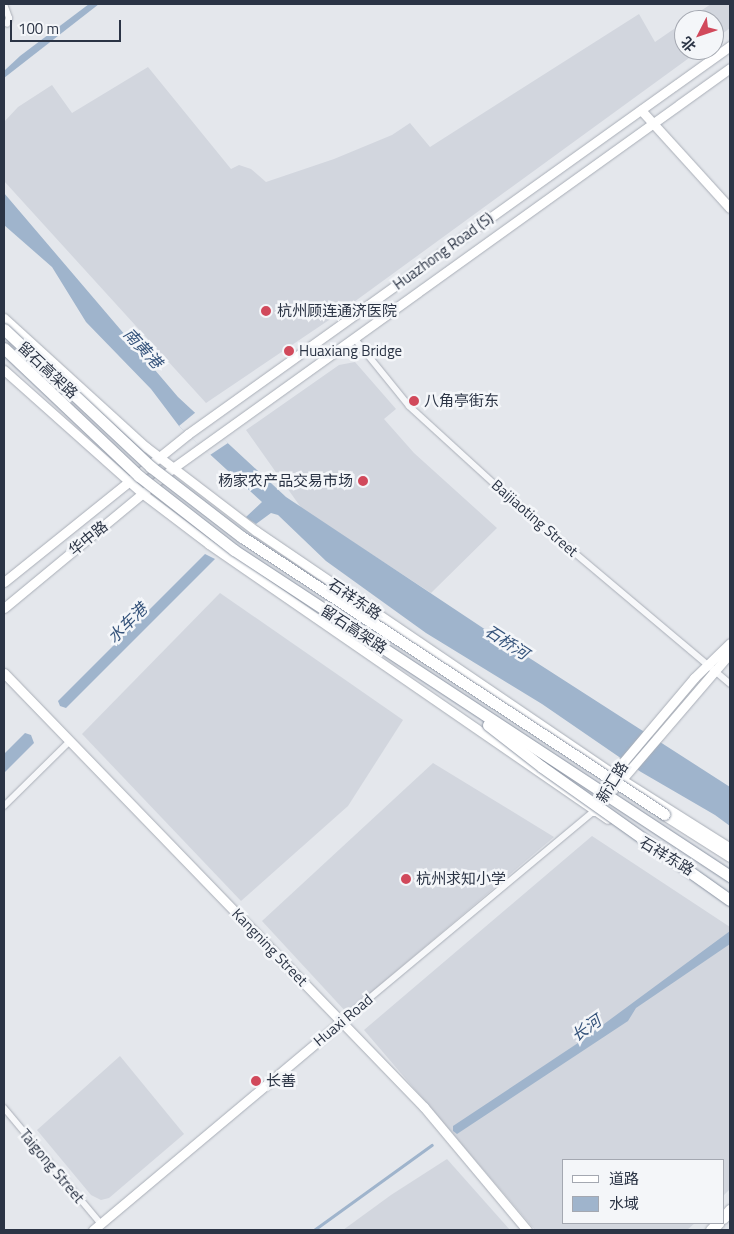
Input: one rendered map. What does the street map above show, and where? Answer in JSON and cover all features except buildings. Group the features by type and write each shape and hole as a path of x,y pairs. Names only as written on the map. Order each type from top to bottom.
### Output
{"highway":[{"name":"留石高架路","path":"4,329 151,467 242,537 730,856"},
{"name":"留石高架路","path":"4,348 139,476 234,550 730,876"},
{"path":"428,677 542,767 730,900"},
{"path":"664,814 730,850"}],"main road":[{"name":"Huazhong Road (S)","path":"158,457 205,421 730,46"},
{"name":"Huazhong Road (S)","path":"173,468 730,68"},
{"path":"640,110 730,208"},
{"name":"石祥东路","path":"4,318 158,457 256,531 623,781 730,850"},
{"name":"石祥东路","path":"4,370 143,494 227,557 594,811 730,894"},
{"name":"华中路","path":"4,582 158,457"},
{"name":"华中路","path":"4,608 173,468"},
{"name":"新汇路","path":"594,811 613,774 708,665 730,643"},
{"name":"新汇路","path":"594,811 632,771 730,653"},
{"name":"Kangning Street","path":"4,673 424,1107 526,1230"},
{"name":"Huaxi Road","path":"93,1230 342,1021"}],"street":[{"path":"4,4 9,18 7,24"},
{"name":"Baijiaoting Street","path":"354,338 408,406 513,501 730,684"},
{"path":"4,806 70,741"},
{"name":"Huaxi Road","path":"342,1021 594,811"},
{"name":"Taigong Street","path":"4,1108 101,1224"}],"shaded area":[{"path":"711,4 730,4 730,28 724,32 724,10 702,10"},
{"path":"639,14 655,42 674,29 674,60 686,60 332,318 206,403 4,181 4,122 18,107 52,85 72,113 148,67 231,169 239,165 251,169 266,182 334,159 392,135 410,123 430,147"},
{"name":"杨家农产品交易市场","path":"355,362 396,409 384,419 414,453 497,528 431,593 302,509 246,430 339,365"},
{"path":"220,593 403,720 348,806 241,901 82,734"},
{"name":"杭州求知小学","path":"433,763 554,837 347,1013 262,921"},
{"path":"592,836 730,927 730,1189 724,1195 724,1159 562,1159 562,1224 694,1224 687,1230 535,1230 364,1030"},
{"path":"120,1056 184,1134 109,1198 101,1200 91,1195 37,1130"},
{"path":"447,1159 510,1230 343,1230 391,1195"}],"water":[{"path":"89,4 99,4 4,78 4,71 20,56"},
{"path":"4,193 178,397 286,497 489,632 730,787 730,826 715,815 641,772 542,704 426,633 326,561 278,515 271,513 256,524 246,517 262,502 179,426 151,389 86,322 52,267 4,225"},
{"path":"205,554 215,559 66,708 60,706 58,701"},
{"path":"25,733 31,735 34,743 4,773 4,754"},
{"path":"730,931 730,944 636,1008 628,1021 457,1134 453,1131 453,1126 581,1041"}],"pier":[{"path":"196,412 228,443 210,455 179,426"}],"waterway":[{"name":"长河","path":"314,1230 432,1145"}],"place":[{"name":"杭州顾连通济医院","path":"266,311"},
{"name":"Huaxiang Bridge","path":"289,351"},
{"name":"八角亭街东","path":"414,401"},
{"name":"杨家农产品交易市场","path":"363,481"},
{"name":"杭州求知小学","path":"406,879"},
{"name":"长善","path":"256,1081"}],"water label":[{"name":"南黄港","path":"143,348"},
{"name":"水车港","path":"127,623"},
{"name":"石桥河","path":"507,642"}]}
